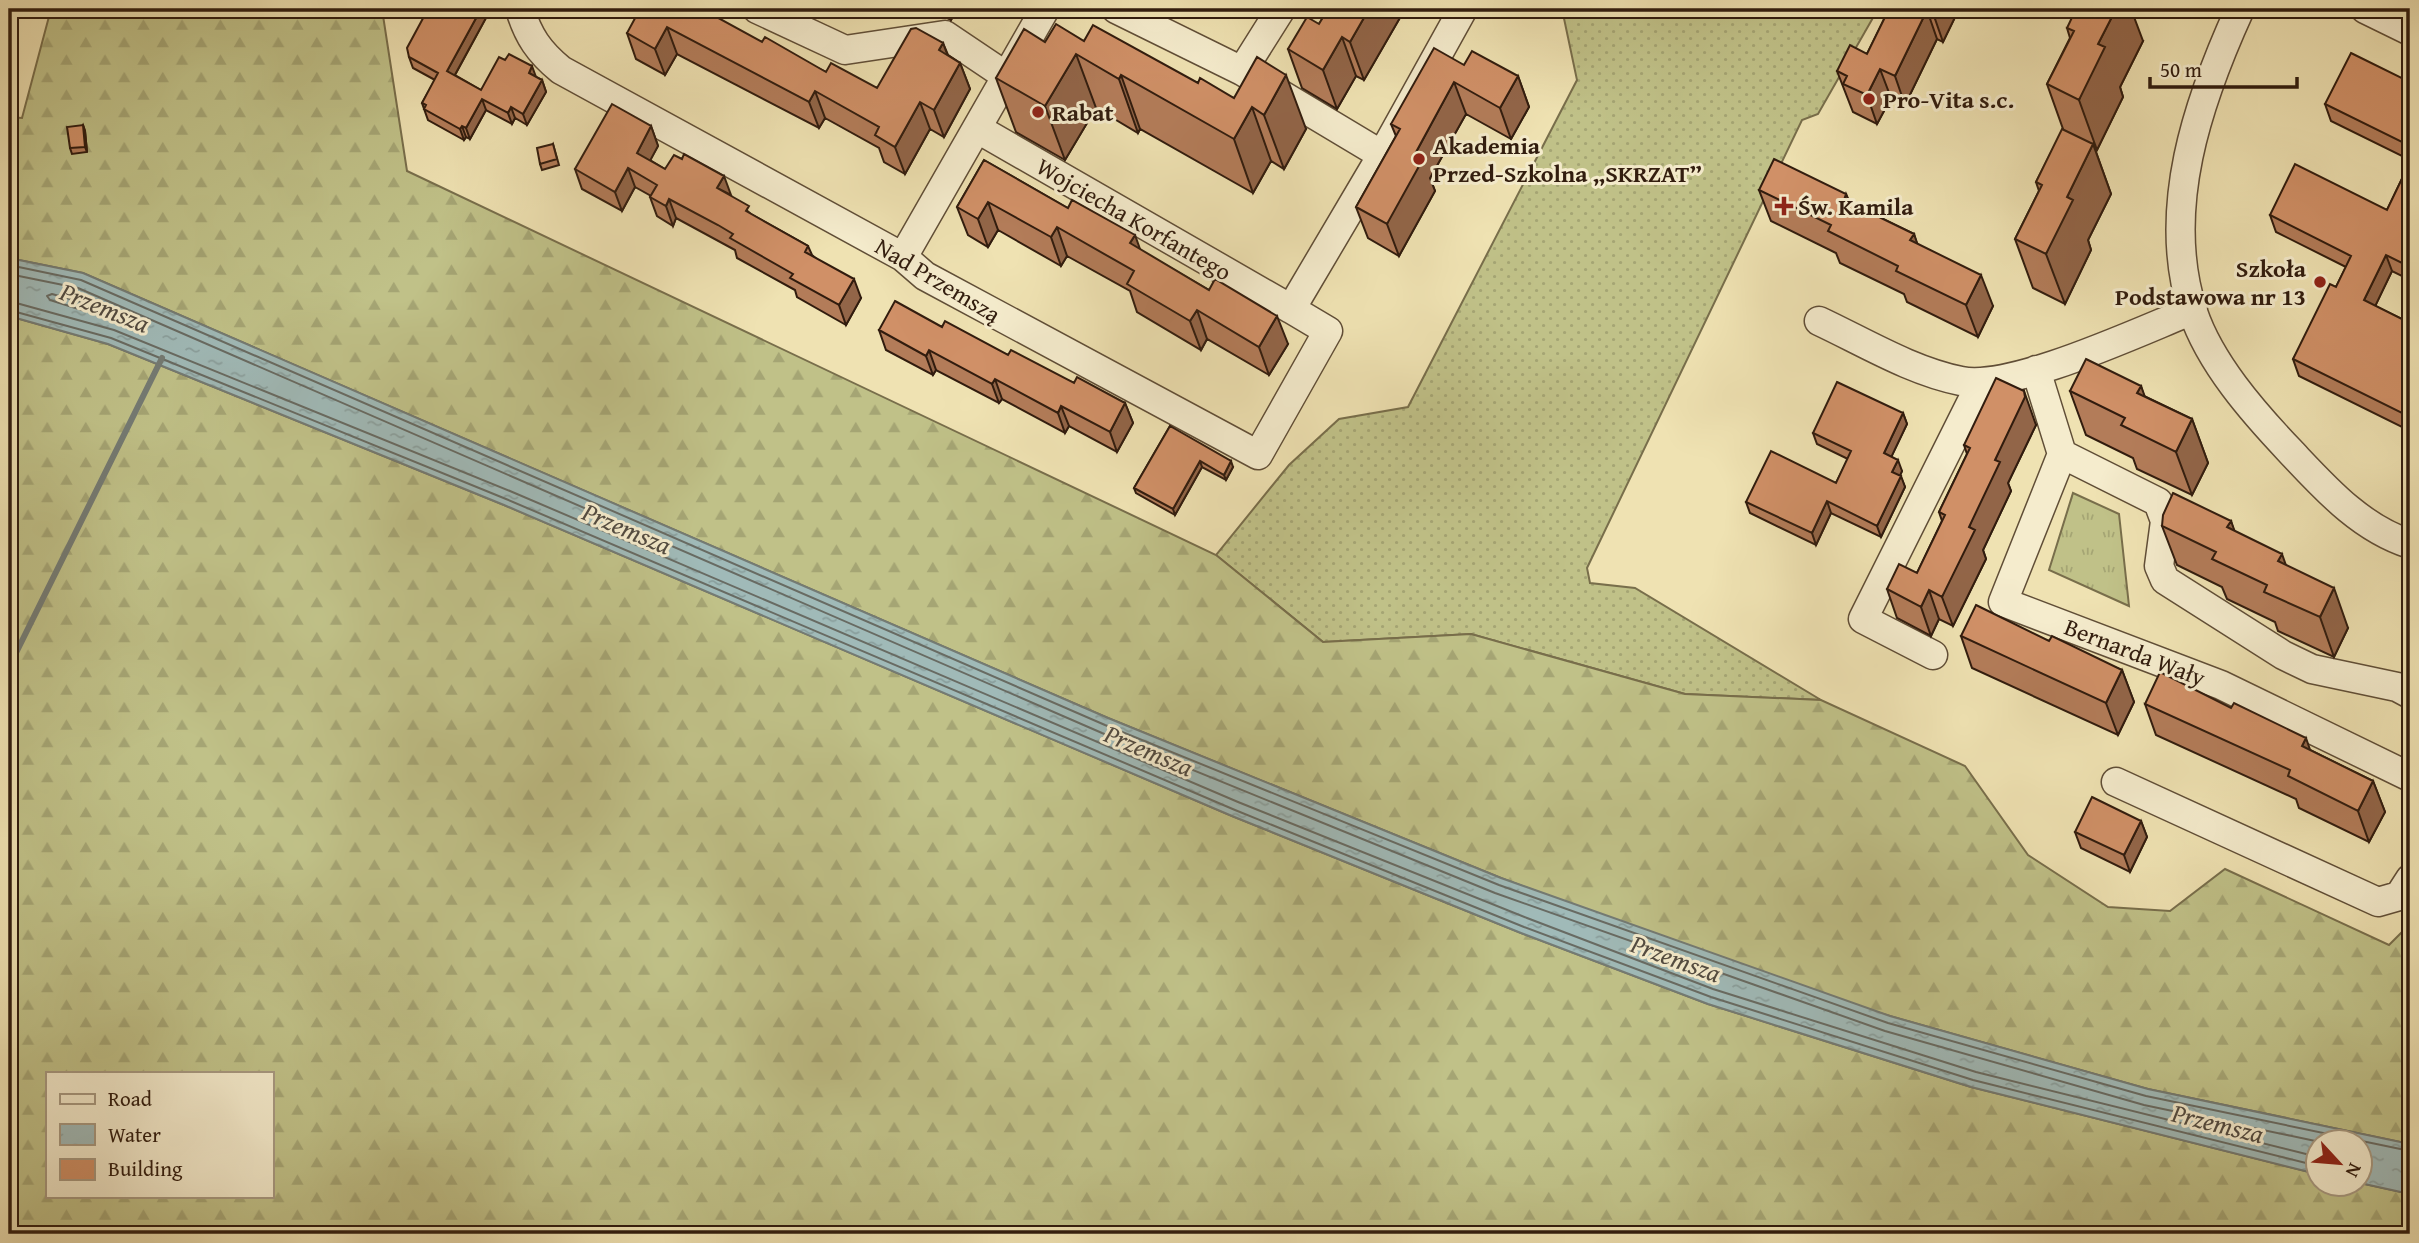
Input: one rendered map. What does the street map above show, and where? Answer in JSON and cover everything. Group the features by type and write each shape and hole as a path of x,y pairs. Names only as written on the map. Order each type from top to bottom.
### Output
{"street":[{"name":"Nad Przemszą","path":"520,9 525,28 540,53 561,70 903,257 925,276 1258,455 1328,331"},
{"path":"757,9 845,50 945,35 1006,76"},
{"path":"903,257 1045,9"},
{"path":"1116,9 1242,71 1382,155"},
{"path":"1242,71 1281,9"},
{"path":"1291,309 1382,155 1463,9"},
{"path":"2240,9 2197,118 2186,171 2182,262 2193,310 2201,330 2234,384 2276,436 2340,504 2396,539 2410,544"},
{"path":"2365,9 2410,31"},
{"name":"Wojciecha Korfantego","path":"978,129 1328,331"},
{"path":"1819,321 1916,367 1964,382 1981,383 2008,379 2036,370 2193,310"},
{"path":"2036,370 2062,454 2158,502 2165,521 2160,566 2165,580 2283,655 2312,669 2397,687 2410,694"},
{"path":"1933,655 1863,618 1981,383"},
{"name":"Bernarda Wały","path":"2062,454 2003,603 2221,685 2410,777"},
{"path":"2116,782 2378,902 2399,896 2410,879"}],"green space":[{"path":"51,9 382,9 407,171 1216,555 1323,642 1471,634 1685,694 1821,700 1965,766 2028,855 2108,907 2170,911 2225,869 2389,945 2410,924 2410,1144 2374,1136 2374,1128 2334,1128 2148,1089 1821,996 1501,878 1108,718 83,273 9,258 9,117 22,118"},
{"path":"1562,9 1878,9 1818,114 1802,120 1587,568 1590,583 1635,588 1821,700 1685,694 1471,634 1323,642 1216,555 1289,465 1339,419 1408,407 1577,80"},
{"path":"9,316 108,344 504,505 1232,816 1521,933 1708,1004 1971,1087 2304,1171 2304,1198 2374,1198 2374,1186 2410,1194 2410,1234 9,1234"},
{"path":"2073,493 2119,514 2129,606 2049,570"}],"water":[{"name":"Przemsza","path":"9,258 83,273 1108,718 1501,878 1890,1016 2148,1089 2334,1128 2304,1128 2304,1171 1971,1087 1708,1004 1521,933 1232,816 504,505 108,344 9,316"},
{"path":"2374,1136 2410,1144 2410,1194 2374,1186"}],"building":[{"path":"428,9 481,9 447,71 481,90 499,57 505,60 509,54 532,66 529,73 542,80 523,114 511,107 508,113 482,99 466,128 462,126 460,129 424,109 426,105 422,103 438,73 409,57 407,48"},
{"path":"640,9 702,9 762,42 765,37 826,72 831,63 877,88 911,29 916,28 943,43 939,50 960,63 934,110 920,102 895,147 875,135 879,127 815,91 809,102 667,27 655,49 627,33"},
{"path":"1328,9 1369,9 1350,42 1342,37 1323,70 1288,49 1307,17 1319,24"},
{"path":"1889,9 1935,9 1933,13 1927,10 1895,76 1880,69 1867,95 1843,84 1847,76 1837,71 1850,45 1867,54"},
{"path":"2076,9 2116,9 2098,44 2105,47 2079,100 2047,84 2074,31 2067,28"},
{"path":"1056,24 1084,41 1093,25 1198,83 1200,78 1234,98 1257,57 1286,75 1264,115 1252,107 1234,139 1121,75 1119,79 1076,54 1045,106 996,78 1024,29 1045,42"},
{"path":"1434,48 1464,65 1472,51 1518,76 1500,108 1454,82 1415,154 1423,159 1387,224 1356,207 1400,129 1391,124"},
{"path":"2351,53 2410,82 2410,146 2325,104"},
{"path":"612,104 651,126 637,153 665,169 674,155 682,159 684,154 724,176 717,188 749,206 746,211 808,246 805,252 854,279 839,305 790,278 793,274 730,238 733,234 718,225 669,199 666,206 650,197 657,185 628,168 615,192 575,169"},
{"path":"83,125 85,147 70,148 67,127"},
{"path":"2062,129 2093,144 2067,197 2073,200 2046,254 2015,239 2042,185 2036,182"},
{"path":"553,144 557,159 540,164 537,148"},
{"path":"1774,159 1846,194 1844,200 1914,234 1910,240 1981,275 1966,305 1896,271 1898,266 1828,231 1831,225 1759,190"},
{"path":"984,160 1068,208 1072,200 1135,235 1130,243 1209,290 1215,279 1277,316 1259,347 1197,310 1190,321 1127,284 1134,271 1057,227 1051,237 988,202 978,219 957,207"},
{"path":"2410,162 2410,267 2386,255 2364,300 2410,323 2410,417 2293,359 2330,284 2336,287 2351,256 2270,215 2295,164 2387,210"},
{"path":"895,301 942,327 945,321 1008,355 1011,350 1074,383 1077,377 1125,403 1110,432 1061,406 1058,413 995,379 992,384 929,350 926,356 879,330"},
{"path":"2086,359 2141,386 2137,393 2192,419 2176,452 2121,425 2125,418 2070,391"},
{"path":"1996,378 2024,391 2025,397 1995,460 2000,462 1969,527 1975,530 1942,597 1929,590 1921,607 1887,589 1899,564 1917,573 1945,515 1939,512 1970,448 1964,445"},
{"path":"1837,382 1903,413 1884,453 1898,460 1892,472 1901,476 1877,526 1827,501 1812,533 1746,502 1771,451 1836,483 1851,451 1813,433"},
{"path":"1170,426 1231,461 1224,475 1200,461 1173,509 1134,488"},
{"path":"2173,493 2231,521 2227,527 2282,554 2278,561 2334,588 2320,617 2264,592 2267,585 2212,559 2216,552 2162,526 2163,515"},
{"path":"1976,605 2049,641 2052,636 2122,670 2106,703 1961,636"},
{"path":"2160,672 2231,708 2234,703 2306,738 2302,746 2373,781 2358,811 2288,776 2290,770 2145,704"},
{"path":"2092,797 2141,821 2124,855 2075,832"}],"waterway":[{"path":"9,667 162,358"}],"place":[{"name":"Pro-Vita s.c.","path":"1869,99"},
{"name":"Rabat","path":"1038,112"},
{"name":"Akademia Przed-Szkolna „SKRZAT”","path":"1419,159"},
{"name":"Św. Kamila","path":"1784,206"},
{"name":"Szkoła Podstawowa nr 13","path":"2320,282"}]}
